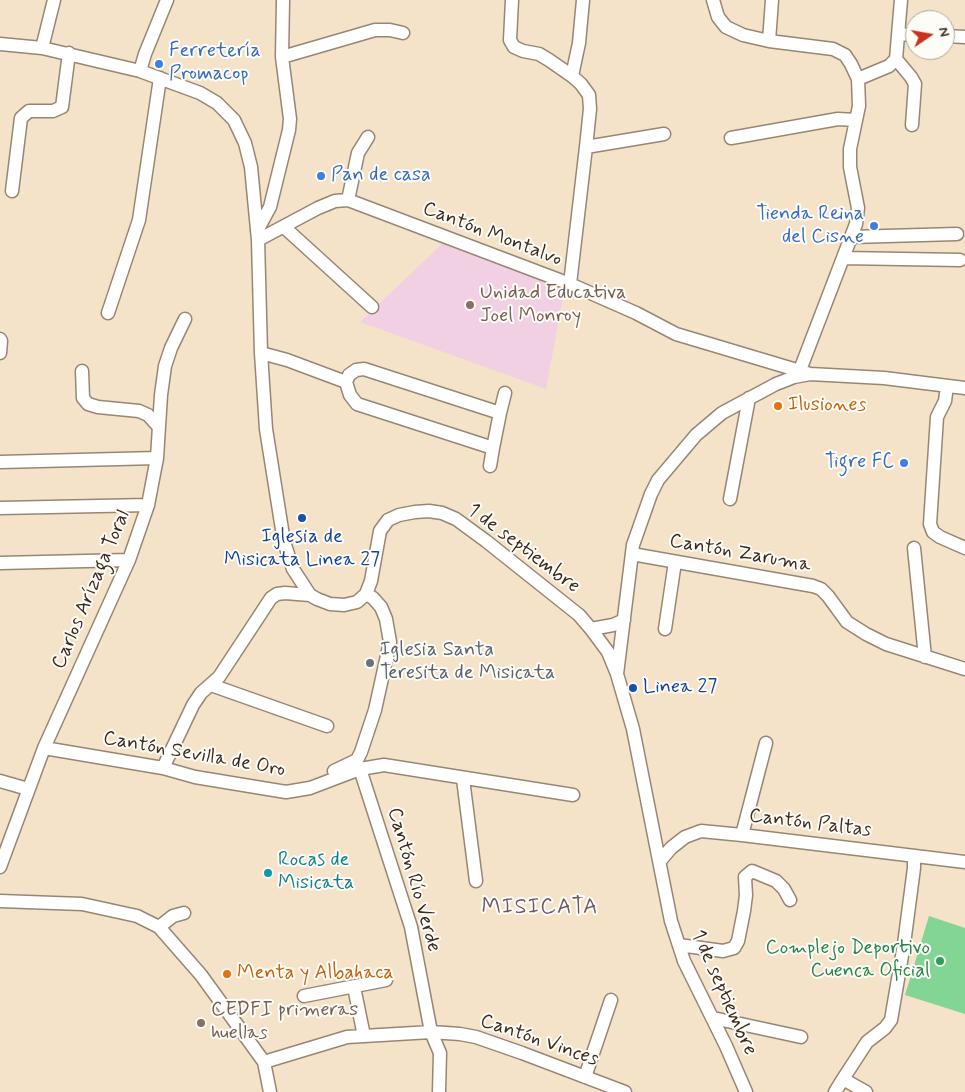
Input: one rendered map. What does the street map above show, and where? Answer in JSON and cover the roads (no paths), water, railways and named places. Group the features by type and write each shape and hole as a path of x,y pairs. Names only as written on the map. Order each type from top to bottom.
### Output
{"street":[{"path":"42,48 54,0"},
{"path":"257,235 270,207 289,130 290,118 282,57 283,0"},
{"path":"512,0 510,40 514,47 539,54 572,76 589,95 590,108 570,284"},
{"path":"572,76 579,43 583,0"},
{"path":"713,0 718,17 726,26 742,35 769,41 833,49 844,55 851,64 858,79 859,106 850,149 850,167 858,208 856,224 841,262 805,372"},
{"path":"769,41 772,0"},
{"path":"858,79 889,66 896,59 901,0"},
{"path":"140,71 164,1"},
{"path":"282,57 375,30 390,30 403,33"},
{"path":"899,34 905,34"},
{"path":"0,44 69,53 160,78 200,93 218,103 234,120 241,132 249,154 253,182 266,429 284,542 292,569 310,595"},
{"path":"12,191 21,118 29,111 53,111 62,107 69,53"},
{"path":"896,59 915,84 912,125"},
{"path":"108,313 139,220 160,78"},
{"path":"731,138 838,119 856,120"},
{"path":"586,147 664,134"},
{"path":"257,235 284,227 334,201 348,200 358,153 368,137"},
{"name":"Cantón Montalvo","path":"348,200 570,284 676,334 805,372"},
{"path":"284,227 372,307"},
{"path":"851,237 957,234"},
{"path":"841,262 958,263"},
{"name":"Carlos Arízaga Toral","path":"0,867 44,748 129,560 148,505 157,458 158,426 165,366 186,319"},
{"path":"0,339 0,353"},
{"path":"261,353 287,360 346,382"},
{"path":"493,448 357,404 350,395 346,382 349,375 356,370 364,369 500,413"},
{"path":"82,371 83,398 88,404 98,407 139,411 148,415 158,426"},
{"path":"617,674 633,545 651,494 658,480 696,435 722,413 776,384 805,372 884,378 965,388"},
{"path":"947,386 945,401 937,416 930,524 933,532 940,537 965,548"},
{"path":"490,466 505,393"},
{"path":"730,499 748,398"},
{"path":"0,462 157,458"},
{"path":"0,508 148,505"},
{"name":"1 de septiembre","path":"366,594 371,581 380,531 388,520 399,515 429,511 456,519 579,615 591,629 608,652 617,674 633,729 672,920 684,961 713,1018 746,1092"},
{"path":"914,548 925,657"},
{"name":"Cantón Zaruma","path":"632,554 813,586 821,589 828,596 847,622 866,634 886,644 965,669"},
{"path":"0,563 129,560"},
{"path":"665,629 675,562"},
{"path":"163,768 193,705 201,693 219,677 271,598 277,594 285,593 310,595 330,604 344,605 357,602 366,594 381,606 386,619 390,642 375,710 364,746 357,760 317,779 310,788"},
{"path":"591,629 613,625 624,620"},
{"path":"211,685 327,726"},
{"path":"742,835 766,743"},
{"name":"Cantón Sevilla de Oro","path":"44,748 163,768 195,777 286,792 310,788 360,770 384,765 462,779 573,795"},
{"name":"Cantón Río Verde","path":"360,770 411,927 431,1032 440,1054 439,1092"},
{"path":"462,779 476,881"},
{"path":"0,781 28,789"},
{"name":"Cantón Paltas","path":"660,861 671,848 685,837 701,832 742,835 965,862"},
{"path":"835,1092 867,1042 885,1028 891,1020 904,944 914,856"},
{"path":"679,945 723,951 734,948 738,941 744,911 746,895 745,877 752,871 776,881 784,889 790,900"},
{"path":"0,901 82,904 138,916 160,927 201,975 264,1062 270,1092"},
{"path":"160,927 173,916 184,913"},
{"path":"304,996 386,980"},
{"path":"354,987 364,1036"},
{"path":"585,1077 611,1000"},
{"path":"713,1018 801,1038"},
{"name":"Cantón Vinces","path":"264,1062 347,1037 431,1032 476,1037 625,1092"},
{"path":"844,1079 866,1092"}],"place":[{"name":"Ferretería Promacop","path":"159,64"},
{"name":"Pan de casa","path":"321,176"},
{"name":"Tienda Reina del Cisne","path":"874,226"},
{"name":"Unidad Educativa Joel Monroy","path":"470,305"},
{"name":"Ilusiones","path":"778,406"},
{"name":"Tigre FC","path":"904,463"},
{"name":"Iglesia de Misicata Linea 27","path":"302,518"},
{"name":"Iglesia Santa Teresita de Misicata","path":"370,663"},
{"name":"Linea 27","path":"633,688"},
{"name":"Rocas de Misicata","path":"268,873"},
{"name":"Complejo Deportivo Cuenca Oficial","path":"940,961"},
{"name":"Menta y Albahaca","path":"227,974"},
{"name":"CEDFI primeras huellas","path":"201,1023"}],"district":[{"name":"MISICATA","path":"540,908"}]}
